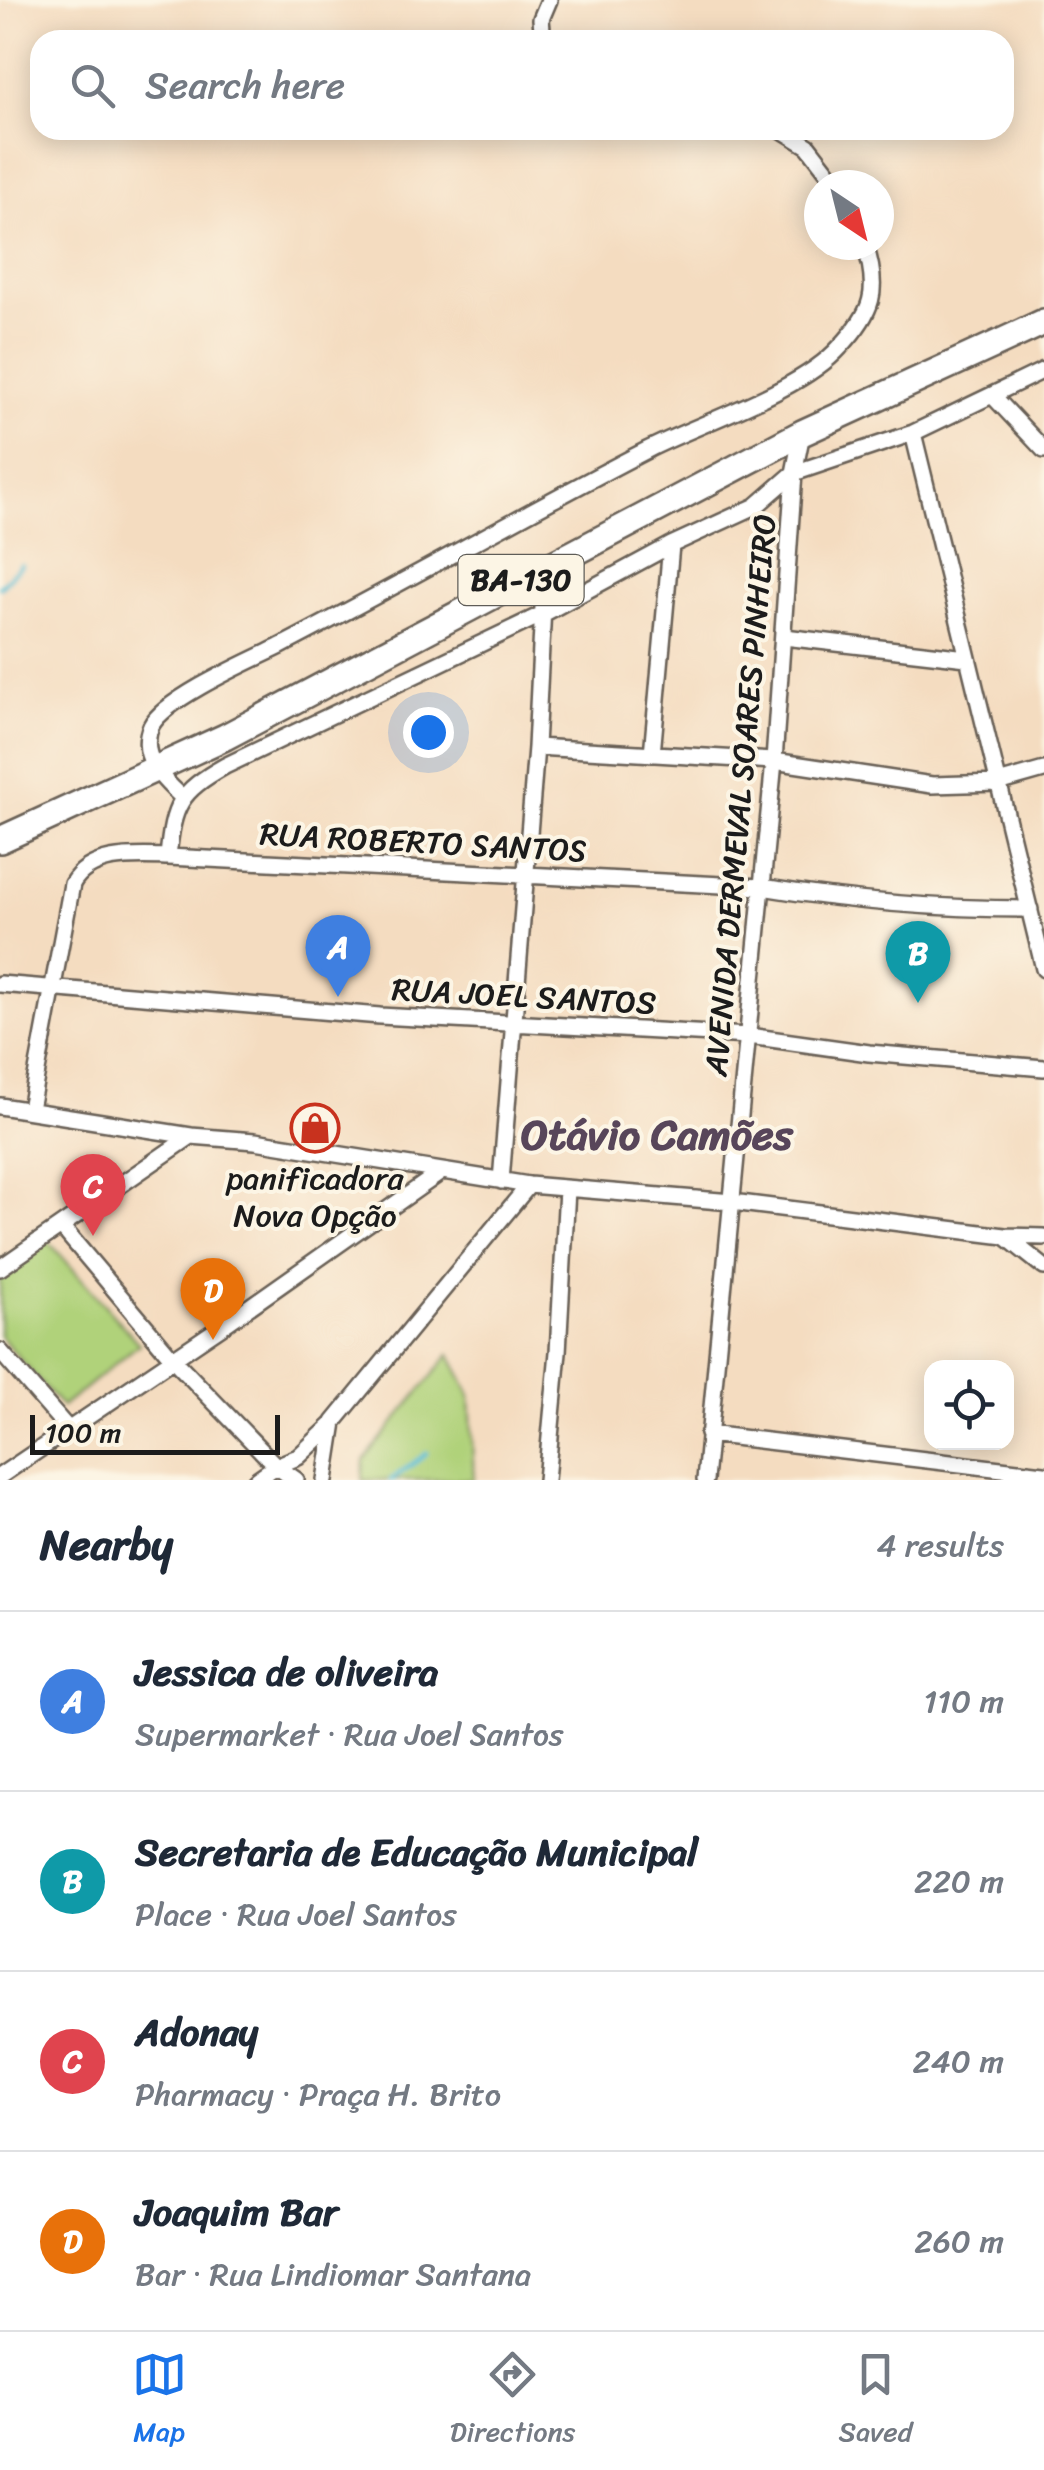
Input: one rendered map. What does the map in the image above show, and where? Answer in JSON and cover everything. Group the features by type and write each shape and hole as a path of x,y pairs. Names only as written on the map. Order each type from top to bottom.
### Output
{"highway":[{"name":"BA-130","path":"0,840 155,770 802,433 1044,322"}],"street":[{"path":"541,30 549,0"},
{"path":"798,140 826,170"},
{"path":"182,797 155,770 148,742 152,726 179,701 645,451 790,384 821,365 847,340 872,303 874,276 870,260"},
{"path":"168,857 174,815 182,797 224,766 756,506 794,473 913,433 1044,370"},
{"path":"994,397 1044,450"},
{"name":"AVENIDA DERMEVAL SOARES PINHEIRO","path":"705,1480 774,761 794,473 802,433"},
{"path":"913,433 1044,970"},
{"path":"652,754 671,545"},
{"path":"501,1181 536,747 545,567"},
{"path":"784,637 967,658"},
{"path":"536,747 774,761 916,783 962,786 998,783 1044,770"},
{"name":"RUA ROBERTO SANTOS","path":"50,988 72,884 83,869 109,860 168,857 762,886 850,901 1030,909"},
{"name":"RUA JOEL SANTOS","path":"0,984 308,1011 749,1036 869,1053 1044,1068"},
{"path":"30,1109 50,988"},
{"path":"0,1106 528,1185 732,1202 1005,1236 1044,1237"},
{"path":"0,1268 191,1136"},
{"path":"0,1476 442,1172"},
{"path":"256,1480 298,1457 334,1422 528,1185"},
{"path":"546,1480 568,1189"},
{"path":"61,1226 173,1358 276,1466 296,1480"},
{"path":"1005,1236 1044,1267"},
{"path":"0,1351 68,1429"},
{"path":"325,1480 334,1422"},
{"path":"708,1434 1044,1474"}],"green space":[{"path":"43,1235 139,1344 62,1407 0,1336 0,1266"},
{"path":"450,1354 470,1395 474,1480 362,1480 364,1460"}],"waterway":[{"path":"0,587 21,565"},
{"path":"391,1480 426,1454"}],"place":[{"name":"Jessica de oliveira","path":"338,997"},
{"name":"Secretaria de Educação Municipal","path":"918,1003"},
{"name":"panificadora Nova Opção","path":"315,1128"},
{"name":"Adonay","path":"93,1236"},
{"name":"Joaquim Bar","path":"213,1340"}],"district":[{"name":"Otávio Camões","path":"657,1134"}]}
